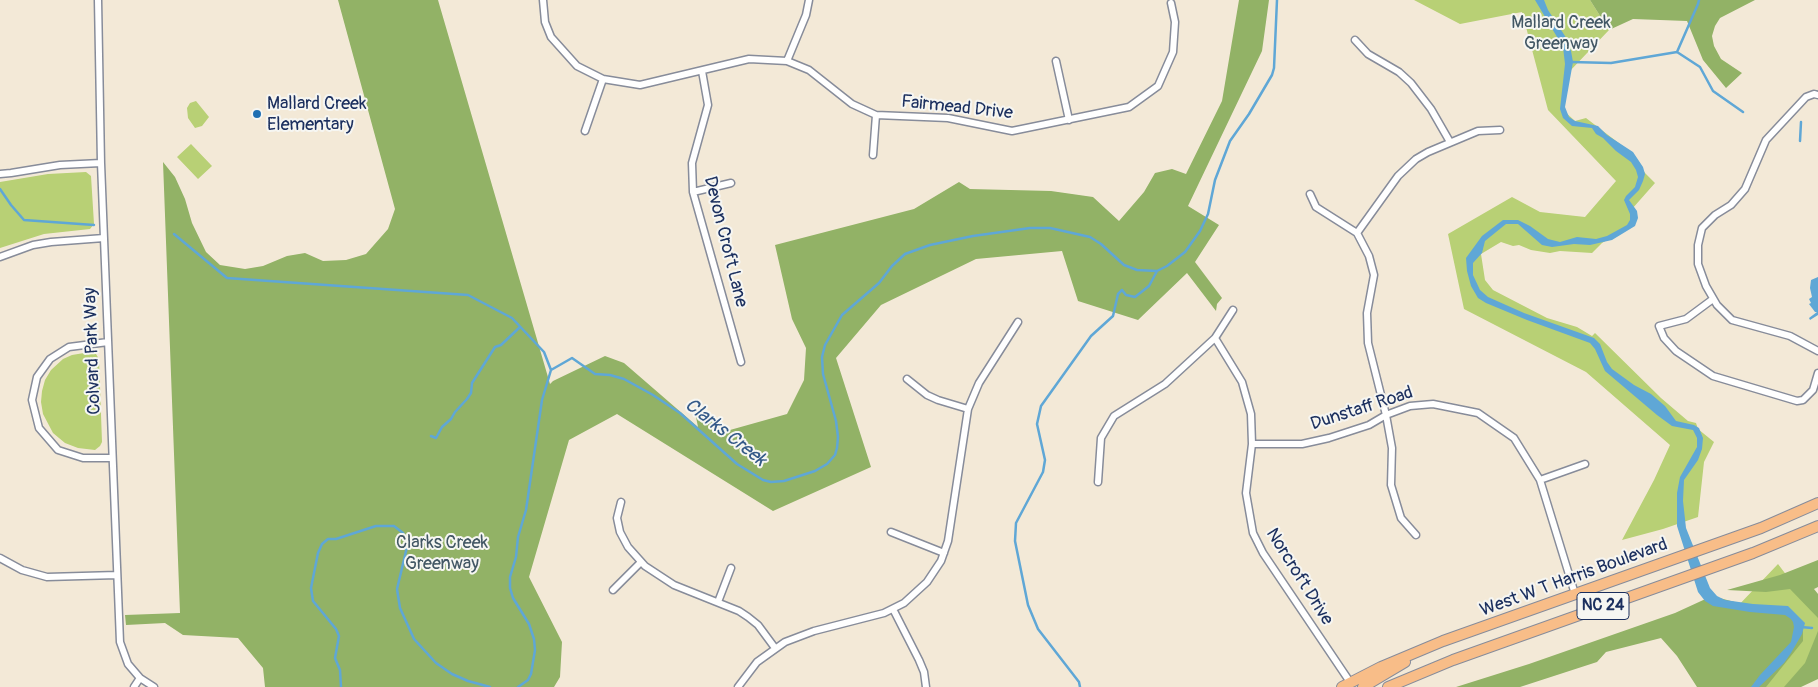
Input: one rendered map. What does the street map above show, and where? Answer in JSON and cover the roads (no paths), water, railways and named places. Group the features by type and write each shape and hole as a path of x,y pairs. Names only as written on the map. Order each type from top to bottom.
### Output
{"main road":[{"name":"West W T Harris Boulevard","path":"1348,685 1387,664 1429,647 1761,528 1818,503"},
{"name":"West W T Harris Boulevard","path":"1388,687 1453,660 1753,553 1818,526"},
{"path":"1363,687 1429,647"}],"street":[{"name":"Colvard Park Way","path":"98,0 101,164 120,642 128,664 140,678 154,687"},
{"name":"Fairmead Drive","path":"543,0 545,22 551,37 577,66 603,79 640,85 748,59 787,62 809,70 852,104 876,115 948,118 1012,131 1129,107 1158,86 1173,52 1175,22 1171,3"},
{"path":"787,62 806,15 809,0"},
{"path":"1355,40 1368,54 1399,72 1411,83 1431,109 1450,142"},
{"path":"1056,61 1069,120"},
{"name":"Devon Croft Lane","path":"702,70 708,105 692,163 693,192 741,362"},
{"path":"585,131 603,79"},
{"path":"1818,94 1806,97 1766,140 1745,189 1731,205 1715,215 1702,228 1698,245 1698,264 1713,298 1717,305 1732,320 1790,336 1818,351"},
{"path":"873,155 876,115"},
{"path":"1357,233 1403,171 1428,152 1478,131 1500,130"},
{"path":"0,174 60,165 101,164"},
{"path":"693,192 731,183"},
{"path":"1310,194 1316,207 1357,233 1370,256 1374,276 1367,313 1368,343 1386,415 1392,448 1391,485 1401,518 1416,535"},
{"path":"0,257 33,245 104,238"},
{"path":"1713,298 1686,319 1659,326 1664,338 1676,351 1713,376 1797,401 1803,400 1813,390 1818,373"},
{"path":"1098,482 1102,438 1114,416 1166,384 1215,338 1234,310"},
{"path":"738,687 757,662 775,648 799,636 868,618 893,609 916,593 927,582 944,553 951,526 968,410 979,383 1018,322"},
{"name":"Norcroft Drive","path":"1215,338 1242,382 1251,414 1252,444 1246,493 1253,533 1272,567 1348,685"},
{"path":"108,342 69,347 50,359 37,377 32,400 39,428 58,450 83,458 112,458"},
{"path":"907,379 927,396 968,410"},
{"name":"Dunstaff Road","path":"1252,444 1302,444 1329,438 1369,425 1386,415 1410,406 1433,404 1478,413 1514,438 1540,480 1575,594"},
{"path":"1540,480 1585,464"},
{"path":"621,502 617,518 620,532 641,562 659,577 674,585 718,602 748,617 758,625 775,648"},
{"path":"891,532 944,553"},
{"path":"0,558 22,570 47,578 117,575"},
{"path":"613,590 641,562"},
{"path":"718,602 731,568"},
{"path":"893,609 920,660 926,687"},
{"path":"134,687 140,678"}],"water":[{"path":"1535,0 1544,0 1548,10 1565,36 1571,51 1573,62 1565,107 1569,117 1575,121 1598,126 1607,135 1633,152 1643,167 1645,174 1643,181 1639,190 1629,200 1637,211 1638,218 1635,226 1612,240 1590,245 1574,244 1552,247 1542,245 1518,224 1506,224 1485,241 1482,253 1473,263 1473,275 1480,290 1488,297 1524,313 1594,338 1600,344 1612,369 1634,385 1651,394 1665,406 1676,421 1699,428 1703,438 1702,449 1698,460 1684,480 1683,501 1686,528 1710,588 1717,596 1725,600 1788,606 1805,623 1802,634 1784,663 1759,687 1751,687 1791,642 1793,622 1785,615 1713,606 1705,601 1698,592 1677,526 1677,493 1680,477 1697,447 1697,438 1693,430 1672,426 1657,415 1605,371 1595,349 1590,343 1486,303 1478,298 1471,286 1466,258 1482,236 1503,220 1518,220 1548,239 1560,242 1577,237 1596,239 1607,236 1627,225 1630,220 1630,214 1624,200 1635,187 1638,177 1636,170 1631,162 1596,134 1592,128 1572,126 1563,118 1560,109 1565,64 1563,47"},
{"path":"1818,277 1818,315 1810,320 1809,318 1817,312 1809,304 1811,303 1809,299 1812,297 1811,280"}],"waterway":[{"name":"Clarks Creek","path":"518,687 528,680 531,674 535,650 529,624 513,598 510,588 510,577 516,557 518,537 526,510 542,400 551,370 572,358 595,374 610,375 624,379 680,413 737,464 763,480 771,482 784,481 815,471 827,464 835,455 838,437 836,421 823,374 822,357 825,345 842,315 879,283 892,266 905,254 930,245 973,236 1030,228 1050,228 1090,237 1101,244 1124,265 1137,270 1157,271 1185,252 1200,231 1208,214 1215,180 1230,141 1249,114 1272,75 1274,68 1277,0"},
{"path":"1677,52 1699,0"},
{"path":"1571,62 1611,63 1677,52 1700,67 1713,91 1743,112"},
{"path":"1800,141 1801,122"},
{"path":"0,189 24,220 94,225"},
{"path":"174,234 227,278 468,295 512,318 544,352 551,370"},
{"path":"1080,687 1079,682 1038,629 1028,605 1015,541 1016,523 1043,472 1045,460 1037,424 1041,406 1091,336 1113,316 1118,294 1122,290 1126,295 1135,297 1149,286 1157,271"},
{"path":"431,436 436,438 442,427 467,399 471,393 472,383 495,347 501,345 520,327"},
{"name":"Clarks Creek","path":"341,687 340,670 335,658 339,636 336,629 313,601 311,588 318,553 322,544 328,539 336,539 376,526 394,526 403,533 407,541 397,589 400,608 414,639 436,663 452,674 490,687"},
{"path":"1801,627 1812,628"}],"place":[{"name":"Mallard Creek Elementary","path":"257,114"}],"park label":[{"name":"Mallard Creek Greenway","path":"1561,33"},
{"name":"Clarks Creek Greenway","path":"442,553"}]}
